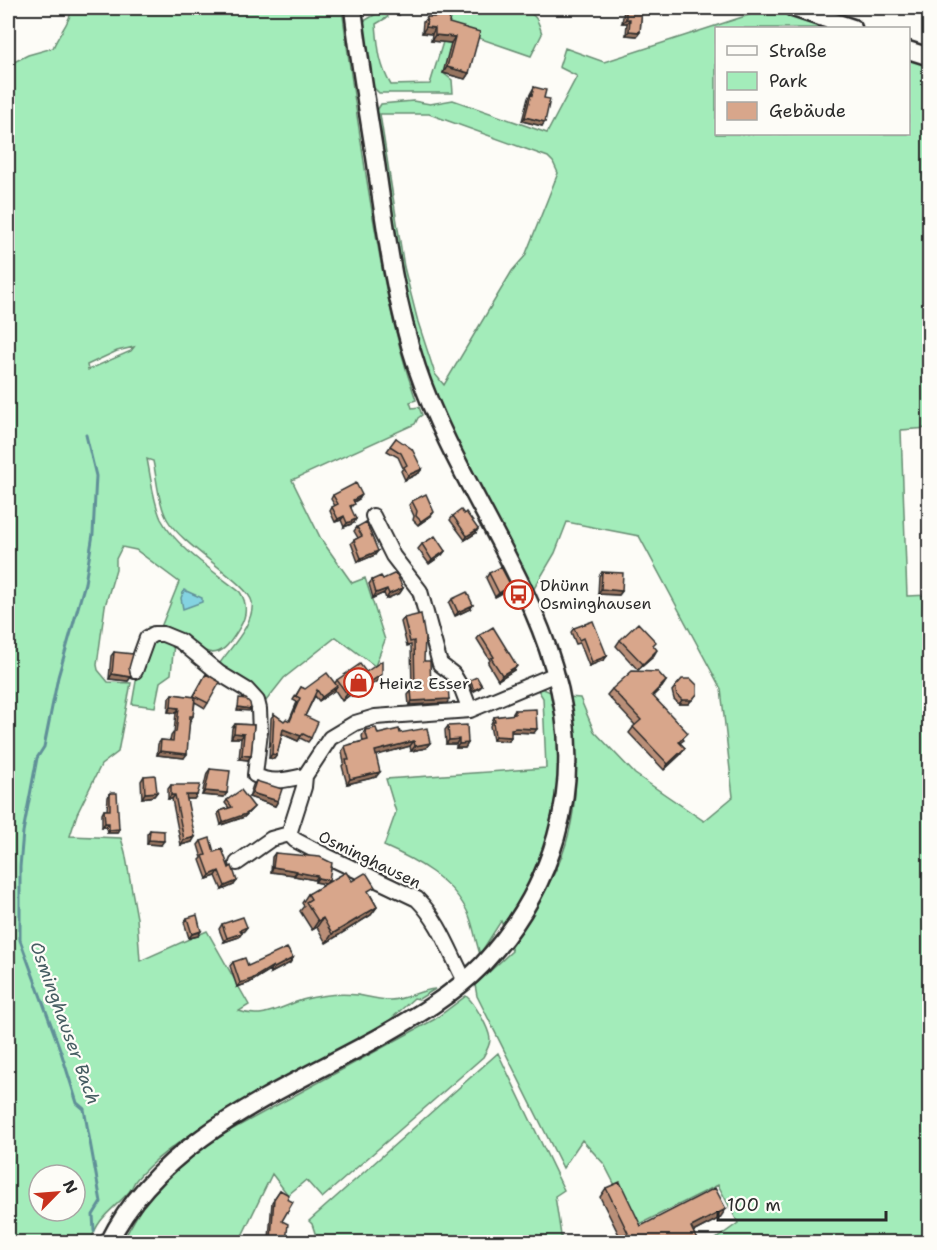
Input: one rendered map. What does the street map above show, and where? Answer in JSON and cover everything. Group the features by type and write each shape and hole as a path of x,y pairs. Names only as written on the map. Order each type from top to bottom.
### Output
{"main road":[{"path":"109,1242 127,1211 154,1177 202,1138 243,1112 414,1017 465,981 505,940 534,894 552,852 564,807 568,764 565,711 546,639 531,603 447,443 416,366 396,286 353,8"},
{"path":"793,8 850,27"},
{"path":"910,50 930,57"}],"street":[{"path":"373,516 393,556 420,591 440,664 453,674 470,710"},
{"path":"135,671 145,643 150,636 158,633 175,638 219,673 247,690 257,700 260,732 255,775 262,780 276,781 305,776"},
{"path":"237,863 271,839 289,834 304,787 305,776 330,738 356,723 375,717 470,710 556,674"},
{"name":"Osminghausen","path":"289,834 316,851 417,899 428,909 439,926 465,981"}],"green space":[{"path":"506,7 517,9 534,16 542,34 531,56 476,37 443,73 452,80 453,93 379,93 370,84 361,23 379,12 386,13 388,17 376,24 378,48 391,85 430,84 443,42 449,8"},
{"path":"72,8 342,8 381,264 399,346 416,400 410,402 412,408 419,407 422,415 415,424 292,480 321,539 352,583 365,578 385,640 375,666 336,637 284,678 262,706 220,666 250,618 252,602 239,585 186,540 167,519 158,490 153,461 147,459 158,512 167,529 208,568 240,592 245,605 245,614 230,642 217,652 205,651 185,639 153,630 149,627 161,627 179,582 136,550 122,547 116,559 116,569 105,606 97,665 98,670 108,682 131,683 118,752 101,765 77,814 70,836 121,838 137,918 140,961 207,931 249,1005 239,1011 264,1013 302,1000 330,995 351,994 396,1000 435,989 419,999 414,998 390,1020 367,1034 212,1120 172,1148 144,1171 129,1192 106,1214 97,1226 91,1242 8,1242 8,65 28,55 53,48 67,23","holes":["134,347 131,351 88,370 87,365 117,351"]},
{"path":"737,8 784,10 836,27 715,27 715,135 910,135 910,55 929,63 929,428 901,430 907,596 930,595 929,1242 712,1242 738,1223 718,1185 636,1226 604,1164 582,1140 563,1168 477,996 475,985 512,951 509,943 544,892 563,853 573,809 576,764 569,697 580,698 594,731 635,774 704,821 733,797 721,689 639,536 567,522 555,553 532,592 430,389 403,291 376,112 381,104 413,101 430,104 453,100 547,133 577,76 559,67 565,48 604,62 761,11","holes":["380,114 429,114 548,157 558,173 525,256 512,271 444,385 435,374 418,322 404,267"]},
{"path":"151,640 174,643 171,674 160,682 155,707 132,704 138,670"},
{"path":"541,688 553,693 559,705 562,764 549,844 535,877 504,928 501,921 480,954 468,913 453,890 420,864 384,846 396,812 386,779 546,768 543,698 538,690"},
{"path":"466,996 477,1009 489,1034 489,1043 483,1057 322,1198 306,1180 288,1195 272,1174 239,1242 122,1242 145,1202 187,1159 222,1135 435,1019"},
{"path":"498,1053 564,1190 555,1196 562,1242 318,1242 309,1221"}],"water":[{"path":"184,590 202,598 202,602 183,609 181,598"}],"building":[{"path":"437,8 451,8 449,23 480,32 469,73 447,67 455,37 435,35 435,28 426,27 427,17 436,17"},
{"path":"626,8 642,8 640,32 629,31 630,19 626,19"},
{"path":"534,87 546,90 544,98 550,99 545,122 525,117"},
{"path":"396,438 412,449 422,469 408,475 404,467 407,465 401,453 390,446"},
{"path":"356,483 362,495 353,500 355,504 350,506 356,519 347,523 344,516 338,519 332,507 338,504 333,495"},
{"path":"426,494 434,512 421,521 416,516 417,511 412,501"},
{"path":"461,510 464,514 466,512 478,529 467,536 453,516"},
{"path":"366,522 378,551 361,558 354,540 362,536 357,527"},
{"path":"435,536 445,551 432,560 422,544"},
{"path":"501,567 511,586 499,593 489,573"},
{"path":"602,572 623,573 622,591 601,589"},
{"path":"396,573 403,588 389,594 387,589 376,593 372,580 381,576 383,579"},
{"path":"467,592 473,605 458,612 452,599"},
{"path":"421,614 425,637 424,661 430,661 431,688 448,686 449,699 412,701 411,690 415,690 414,641 410,642 404,618"},
{"path":"593,621 607,656 592,662 583,638 579,640 574,628"},
{"path":"638,623 656,642 653,645 657,650 643,664 620,640"},
{"path":"493,627 517,666 502,675 480,635"},
{"path":"114,652 133,654 129,668 131,677 112,674"},
{"path":"382,661 382,674 357,691 355,689 347,694 337,680 360,664 366,672"},
{"path":"632,671 658,672 666,681 652,695 688,733 679,742 685,748 668,764 633,727 641,720 612,689"},
{"path":"327,673 337,686 322,697 317,690 305,716 318,722 311,738 283,729 277,755 272,754 274,714 284,721 286,719 290,721 300,698 296,696 301,687 305,689"},
{"path":"206,674 220,682 208,703 194,696"},
{"path":"477,677 482,686 474,690 470,680"},
{"path":"682,679 691,679 697,685 697,694 692,700 682,700 677,695 675,687"},
{"path":"172,694 195,697 193,716 190,716 187,754 160,751 161,740 173,741 174,732 176,732 179,708 171,707"},
{"path":"239,698 246,699 251,709 238,707"},
{"path":"536,709 537,729 516,728 511,729 511,737 495,736 494,717 515,714 515,710"},
{"path":"235,724 254,725 251,756 242,755 244,734 234,733"},
{"path":"467,725 468,743 459,744 459,739 449,740 448,726"},
{"path":"376,728 378,734 399,729 400,733 427,728 430,743 415,746 414,741 375,751 380,772 350,779 346,760 349,760 345,746 368,740 365,730"},
{"path":"210,769 230,771 227,793 205,791"},
{"path":"155,775 157,792 145,793 144,776"},
{"path":"256,781 282,789 278,801 252,793"},
{"path":"171,785 200,785 197,795 186,795 195,837 184,840 175,795 171,795"},
{"path":"241,790 254,807 246,814 223,822 220,811 232,807 227,800"},
{"path":"110,793 117,793 119,829 109,830 109,823 105,823 104,810 110,810"},
{"path":"150,830 164,831 164,841 149,840"},
{"path":"210,838 214,852 222,849 229,868 232,866 237,881 225,886 219,871 210,875 203,856 206,855 201,841"},
{"path":"275,853 320,857 332,863 329,880 273,867"},
{"path":"346,872 352,881 367,874 375,887 368,891 377,907 332,934 323,918 318,921 306,902 311,899 308,894"},
{"path":"197,915 201,931 192,934 187,918"},
{"path":"243,917 247,927 240,930 242,933 227,938 222,924"},
{"path":"287,948 293,958 240,983 233,962 245,958 248,966"},
{"path":"620,1182 641,1226 715,1188 726,1209 691,1227 698,1242 623,1242 620,1237 628,1233 606,1188"},
{"path":"280,1190 289,1195 287,1199 293,1202 282,1221 288,1224 286,1242 261,1242 261,1237 271,1238 274,1199"}],"waterway":[{"name":"Osminghauser Bach","path":"86,435 96,476 93,534 85,583 58,677 44,747 37,758 23,832 20,867 20,940 77,1103 84,1109 101,1202 93,1215 94,1231"}],"place":[{"name":"Dhünn Osminghausen","path":"519,594"},
{"name":"Heinz Esser","path":"358,683"}]}
